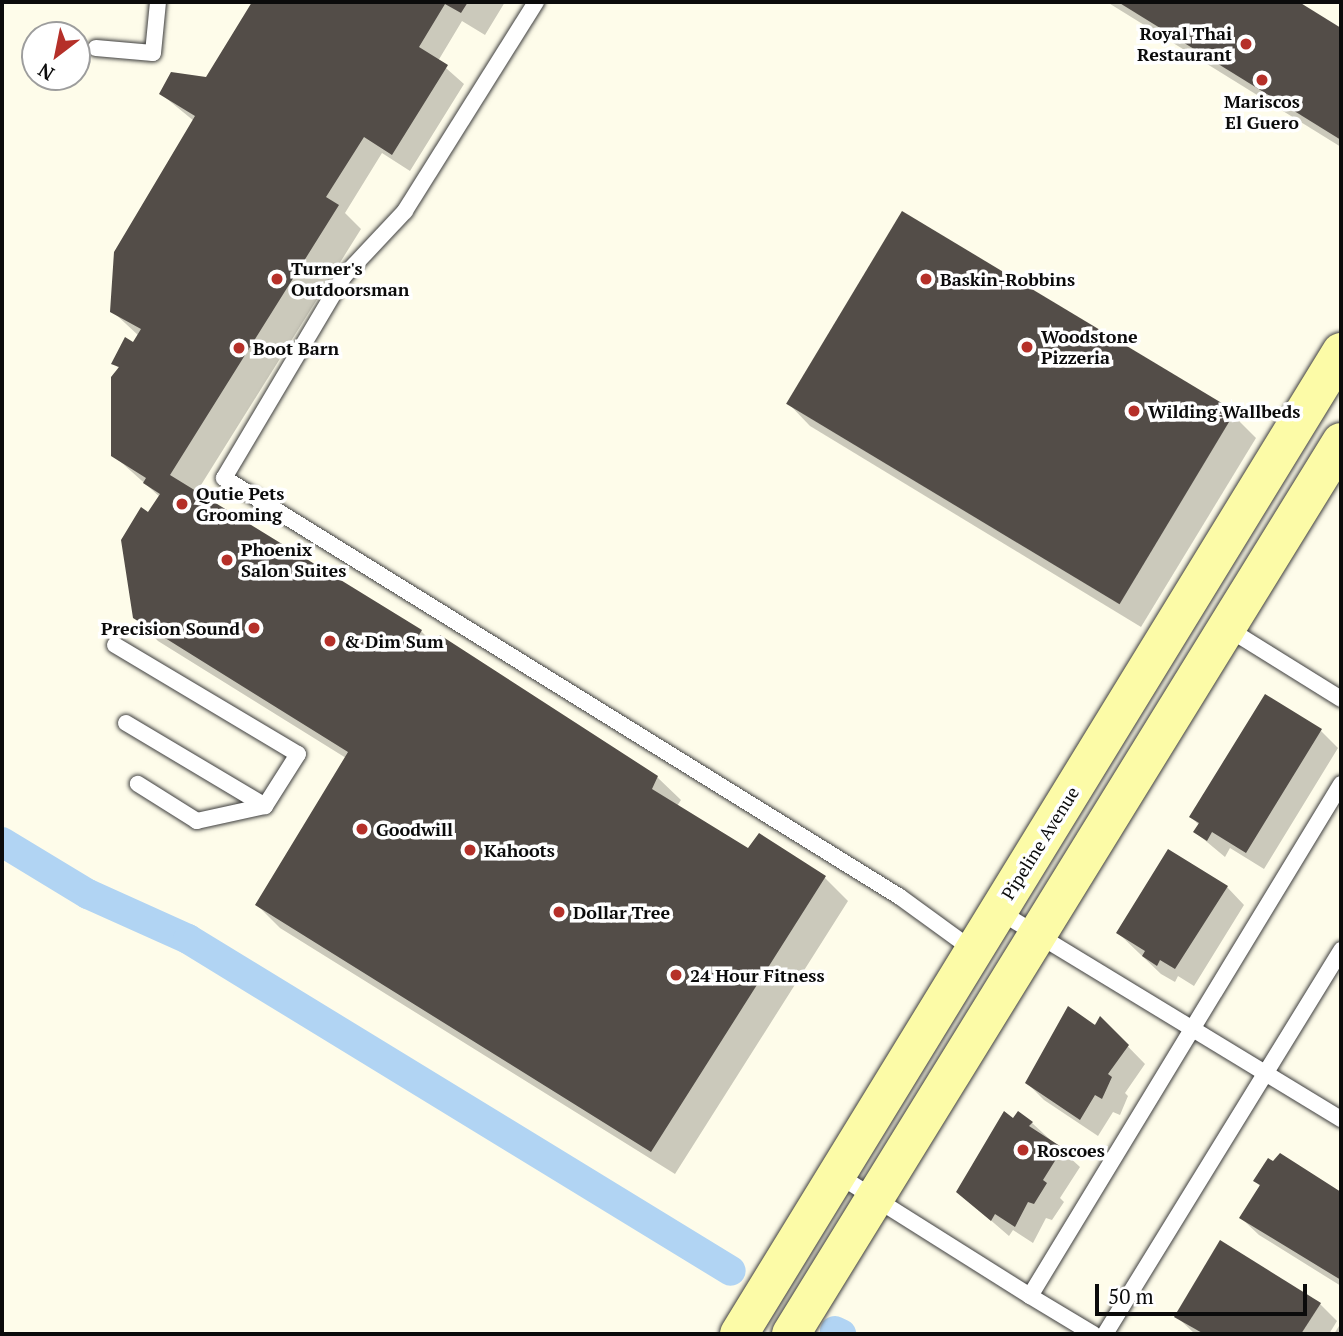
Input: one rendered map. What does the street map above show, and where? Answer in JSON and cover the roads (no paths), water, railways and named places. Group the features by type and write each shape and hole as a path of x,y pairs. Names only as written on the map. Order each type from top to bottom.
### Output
{"main road":[{"name":"Pipeline Avenue","path":"792,1334 1227,628 1320,448 1341,352"},
{"name":"Pipeline Avenue","path":"742,1330 997,910 1320,448"}],"lane":[{"path":"96,48 153,53 158,2"},
{"path":"536,2 405,211 344,276 224,478 900,897 972,950"},
{"path":"1227,628 1341,699"},
{"path":"115,646 298,754 265,806 197,821 138,784"},
{"path":"126,723 265,806"},
{"path":"1030,1296 1341,784"},
{"path":"997,910 1341,1119"},
{"path":"1105,1334 1341,950"},
{"path":"838,1175 1093,1334"}],"waterway":[{"path":"2,842 88,894 188,939 731,1271"},
{"path":"835,1331 841,1334"}],"place":[{"name":"Royal Thai Restaurant","path":"1246,44"},
{"name":"Mariscos El Guero","path":"1262,80"},
{"name":"Turner's Outdoorsman","path":"277,279"},
{"name":"Baskin-Robbins","path":"926,279"},
{"name":"Woodstone Pizzeria","path":"1027,347"},
{"name":"Boot Barn","path":"239,348"},
{"name":"Wilding Wallbeds","path":"1134,411"},
{"name":"Qutie Pets Grooming","path":"182,504"},
{"name":"Phoenix Salon Suites","path":"227,560"},
{"name":"Precision Sound","path":"254,628"},
{"name":"& Dim Sum","path":"330,641"},
{"name":"Goodwill","path":"362,829"},
{"name":"Kahoots","path":"470,850"},
{"name":"Dollar Tree","path":"559,912"},
{"name":"24 Hour Fitness","path":"676,975"},
{"name":"Roscoes","path":"1023,1150"}]}
